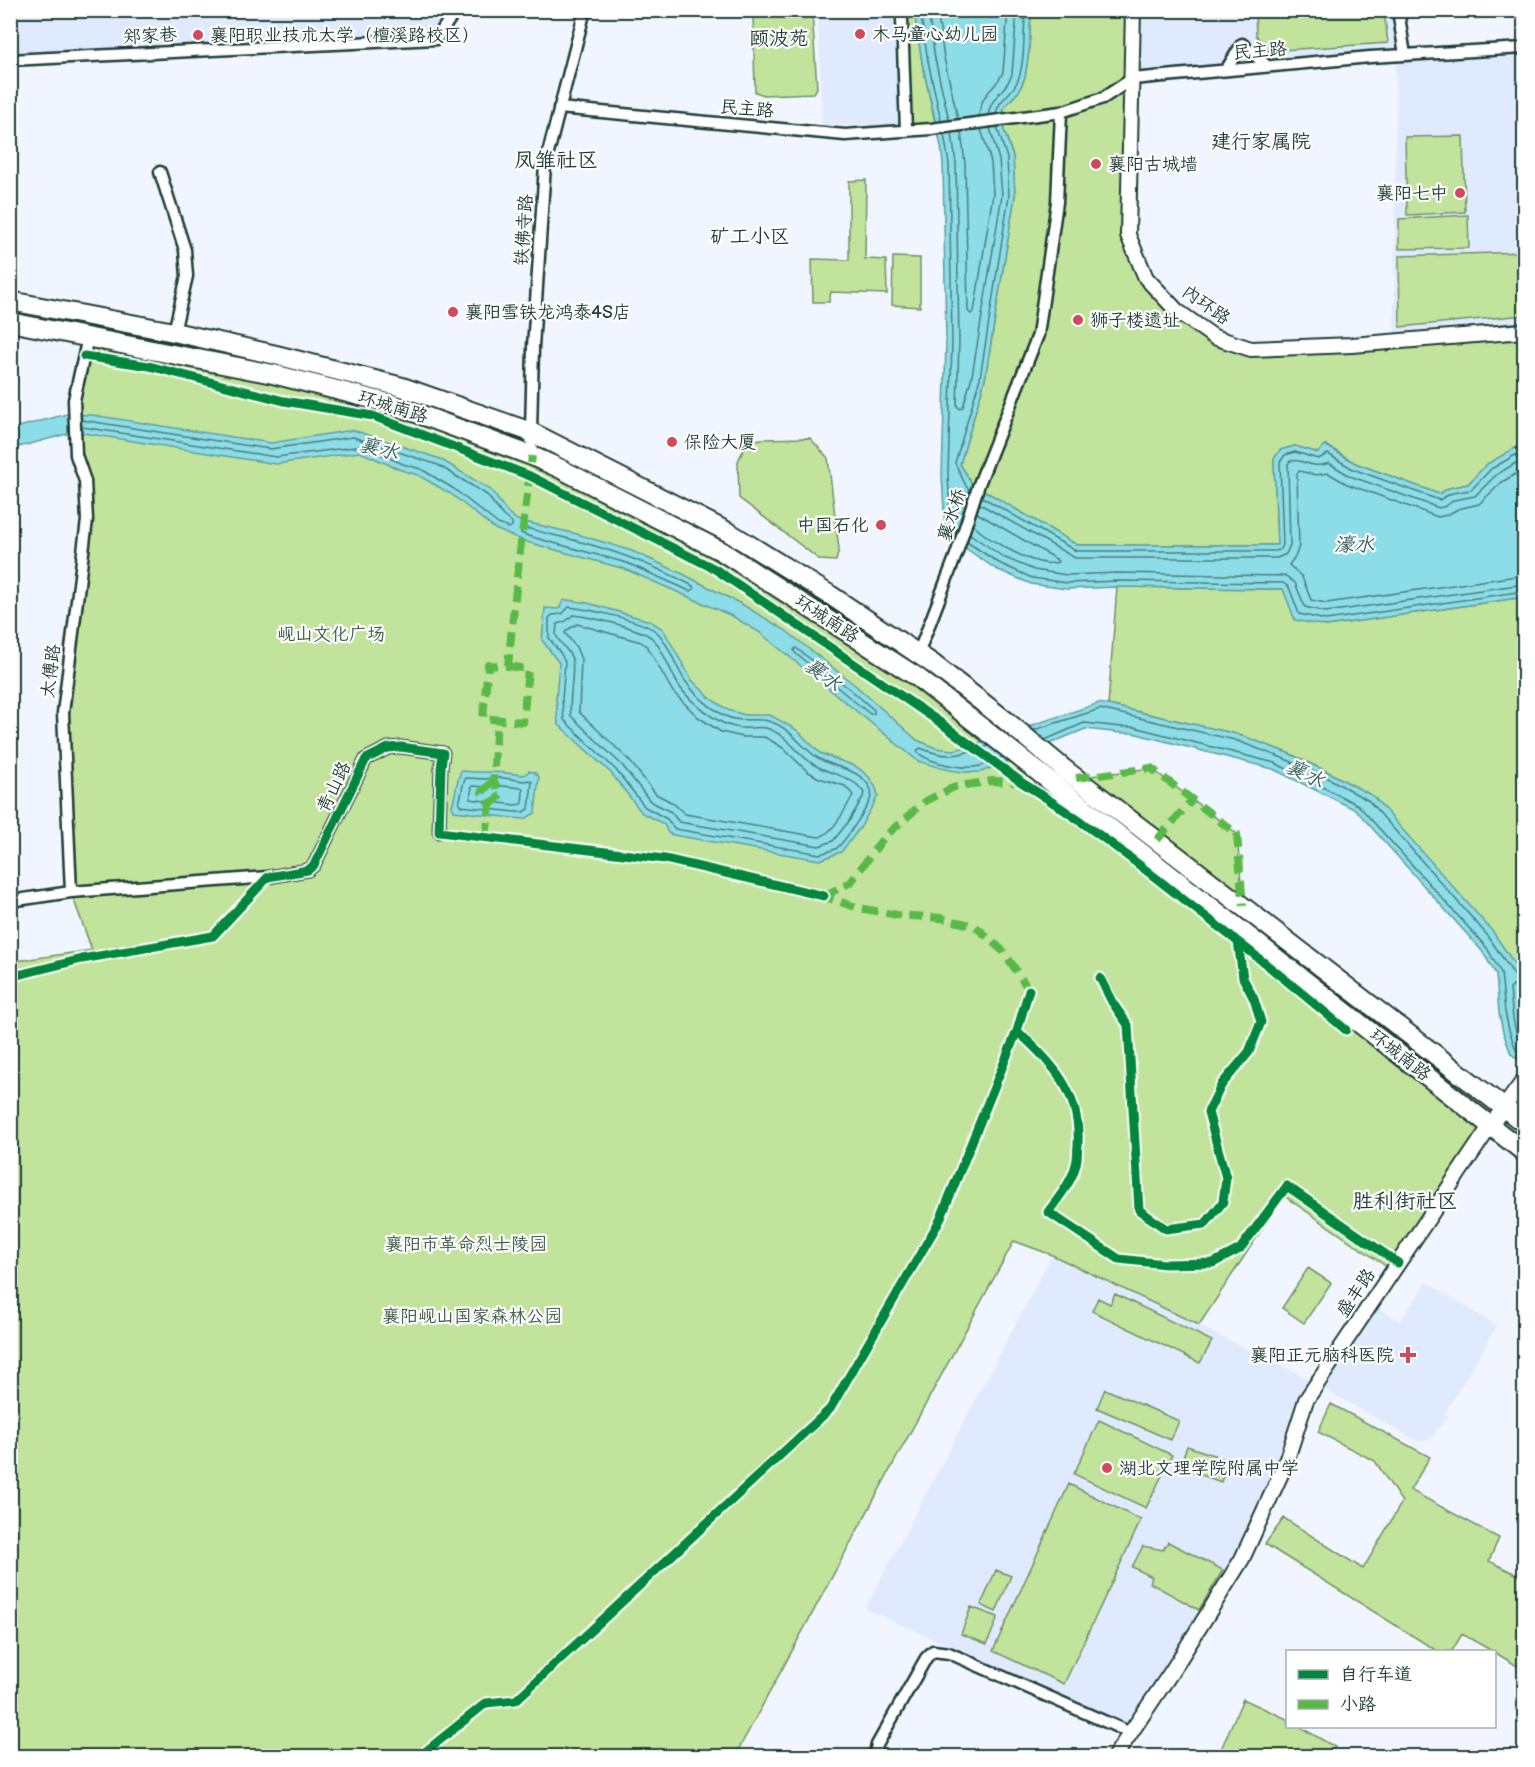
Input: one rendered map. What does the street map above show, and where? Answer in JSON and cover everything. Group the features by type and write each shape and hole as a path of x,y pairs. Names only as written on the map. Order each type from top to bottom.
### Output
{"highway":[{"name":"环城南路","path":"10,301 174,332 402,387 531,432 730,534 830,595 918,654 1524,1123"},
{"name":"环城南路","path":"10,322 273,374 392,404 559,468 722,551 917,677 1524,1152"}],"street":[{"name":"郑家巷","path":"10,60 436,39 456,10"},
{"name":"铁佛寺路","path":"532,456 533,347 545,165 585,10"},
{"path":"900,10 906,131"},
{"name":"内环路","path":"1133,10 1128,235 1146,278 1177,311 1214,337 1251,349 1353,345 1524,331"},
{"path":"1398,10 1405,55"},
{"path":"1226,70 1242,44 1267,66"},
{"name":"民主路","path":"560,108 845,135 931,129 1061,112 1103,98 1132,79 1405,55 1524,48"},
{"name":"襄水桥","path":"918,654 956,555 979,484 1038,334 1057,202 1061,112"},
{"path":"160,172 185,250 187,276 174,332"},
{"name":"太傅路","path":"71,892 63,713 87,520 85,481 76,455 74,400 88,337"},
{"name":"青山路","path":"10,902 71,892 268,878 308,870 314,865 366,759 388,748 401,747 444,753 441,768 439,832"},
{"name":"盛丰路","path":"1115,1756 1172,1671 1242,1559 1286,1464 1306,1400 1491,1125 1524,1080"},
{"path":"874,1756 877,1745 926,1658 933,1651 949,1653 1131,1733"}],"shaded area":[{"name":"襄阳职业技术大学（檀溪路校区）","path":"11,11 447,11 433,33 11,56"},
{"path":"818,11 896,11 899,24 902,126 822,125"},
{"name":"襄阳七中","path":"1133,11 1399,11 1405,55 1524,48 1524,331 1394,342 1396,56 1132,79"},
{"name":"湖北文理学院附属中学","path":"1052,1255 1311,1380 1237,1556 1128,1724 865,1609"},
{"name":"襄阳正元脑科医院","path":"1427,1282 1497,1326 1445,1413 1449,1415 1430,1440 1417,1441 1316,1385 1371,1303 1400,1321"}],"green space":[{"path":"753,11 812,11 817,88 814,93 764,95 755,92"},
{"path":"899,11 914,11 936,127 913,130"},
{"path":"1031,11 1133,11 1128,235 1146,278 1177,311 1251,349 1524,322 1524,471 1522,445 1487,464 1468,484 1449,488 1439,494 1355,463 1326,445 1318,453 1295,446 1281,450 1274,459 1277,545 1077,545 971,483 960,464 985,379 1015,196 1013,157 1004,130 1002,115 1005,106 1019,91 1025,77"},
{"path":"1255,11 1384,11 1388,43 1267,51 1256,35"},
{"path":"1463,136 1465,212 1407,215 1405,137"},
{"path":"866,180 865,259 886,260 887,294 831,292 829,302 813,302 812,259 849,260 849,181"},
{"path":"1468,215 1469,248 1399,249 1399,219"},
{"path":"1524,252 1524,315 1400,327 1399,256"},
{"path":"893,257 920,258 920,307 892,305"},
{"path":"83,315 174,332 531,432 830,595 1076,778 1151,768 1237,834 1243,907 1402,1029 1391,1043 1491,1125 1393,1271 1284,1196 1199,1325 1052,1255 1014,1241 735,1756 11,1756 10,962 92,950 71,892 63,713 87,520 74,400"},
{"path":"810,438 828,458 839,549 836,561 820,560 739,498 738,461 748,441"},
{"path":"1117,587 1283,589 1326,626 1524,597 1524,988 1522,975 1373,796 1288,753 1237,734 1108,705"},
{"path":"1308,1268 1331,1283 1304,1323 1282,1308"},
{"path":"1115,1294 1212,1341 1200,1363 1092,1311 1098,1298 1110,1304"},
{"path":"1105,1389 1179,1421 1171,1440 1097,1408"},
{"path":"1331,1404 1430,1457 1410,1490 1499,1538 1489,1561 1524,1578 1524,1670 1496,1653 1496,1650 1490,1650 1462,1634 1453,1650 1435,1650 1265,1544 1284,1518 1363,1569 1402,1502 1375,1461 1318,1432"},
{"path":"1099,1420 1172,1455 1146,1508 1074,1474"},
{"path":"1187,1446 1228,1460 1221,1482 1180,1467"},
{"path":"1069,1484 1141,1520 1064,1684 993,1651"},
{"path":"1168,1542 1223,1570 1199,1610 1150,1583 1152,1577 1132,1567 1143,1546 1163,1550"},
{"path":"996,1570 1011,1576 996,1612 981,1605"},
{"path":"971,1607 998,1617 987,1644 961,1634"},
{"path":"1243,1699 1286,1719 1286,1728 1302,1728 1335,1747 1330,1756 1218,1756"}],"water":[{"name":"濠水","path":"914,11 1031,11 1025,77 1019,91 1005,106 1002,115 1004,130 1013,157 1015,196 985,379 960,464 971,483 1077,545 1277,545 1274,459 1280,450 1295,446 1318,453 1325,445 1355,463 1439,494 1449,488 1468,484 1487,464 1522,444 1524,597 1326,626 1295,620 1283,589 1117,587 1067,589 1031,584 996,569 965,548 945,529 942,475 946,343 943,164"},
{"name":"襄水","path":"67,414 92,415 271,443 353,430 440,459 491,490 507,512 517,520 577,534 632,551 743,605 785,630 855,685 917,740 936,748 953,750 963,748 1099,703 1237,734 1288,753 1373,796 1493,932 1522,975 1524,1063 1511,1054 1499,1013 1496,974 1482,951 1356,810 1273,769 1133,733 1085,729 981,772 957,771 934,766 918,761 759,632 732,616 625,569 527,542 495,529 451,494 418,475 360,452 276,464 83,433 67,434 11,449 11,429"},
{"path":"563,601 588,603 650,621 663,629 691,679 711,699 728,710 745,715 770,715 797,730 820,753 857,767 869,777 878,796 860,828 841,852 820,860 673,835 668,833 664,824 642,813 612,774 558,724 556,699 559,663 542,640 545,608 559,609"},
{"path":"461,771 524,775 529,771 534,772 539,777 535,813 525,819 454,811 452,806"}],"marked path":[{"path":"508,666 528,669 523,722 483,718 488,665 508,666 532,456"},
{"path":"490,805 502,794 493,781 497,720"},
{"path":"1076,778 1151,768 1237,834 1243,906"},
{"path":"486,837 490,805 482,792 493,781"},
{"path":"824,896 851,882 884,837 924,802 954,787 992,781 1018,782"},
{"path":"1157,840 1192,800"},
{"path":"819,895 859,908 897,915 941,918 975,926 1004,952 1029,990 1028,994"}],"cycle path":[{"path":"84,356 149,366 284,401 373,416 530,476 715,569 938,721 1020,781"},
{"path":"10,977 82,959 213,936 268,877 308,870 314,865 366,759 388,748 401,747 443,753 439,832 665,859 824,896"},
{"path":"1021,782 1124,853 1346,1030"},
{"path":"1100,978 1112,1002 1128,1025 1139,1210 1166,1229 1205,1224 1223,1202 1226,1178 1208,1112 1222,1084 1249,1052 1261,1022 1254,999 1243,978 1238,942"},
{"path":"1029,990 1017,1031 1042,1055 1062,1080 1070,1095 1078,1126 1077,1162 1074,1171 1065,1189 1048,1212 1119,1259 1165,1264 1213,1263 1240,1249 1287,1186 1398,1263"},
{"path":"420,1756 486,1703 516,1700 830,1409 940,1220 1017,1031"}],"place":[{"name":"木马童心幼儿园","path":"860,34"},
{"name":"襄阳职业技术大学（檀溪路校区）","path":"198,35"},
{"name":"襄阳古城墙","path":"1096,164"},
{"name":"襄阳七中","path":"1460,193"},
{"name":"襄阳雪铁龙鸿泰4S店","path":"453,312"},
{"name":"狮子楼遗址","path":"1078,320"},
{"name":"保险大厦","path":"672,442"},
{"name":"中国石化","path":"881,525"},
{"name":"襄阳正元脑科医院","path":"1408,1355"},
{"name":"湖北文理学院附属中学","path":"1107,1468"}],"district":[{"name":"颐波苑","path":"779,39"},
{"name":"建行家属院","path":"1261,142"},
{"name":"凤雏社区","path":"556,160"},
{"name":"矿工小区","path":"750,237"},
{"name":"胜利街社区","path":"1405,1201"}],"park label":[{"name":"岘山文化广场","path":"331,634"},
{"name":"襄阳市革命烈士陵园","path":"466,1244"},
{"name":"襄阳岘山国家森林公园","path":"472,1316"}]}
